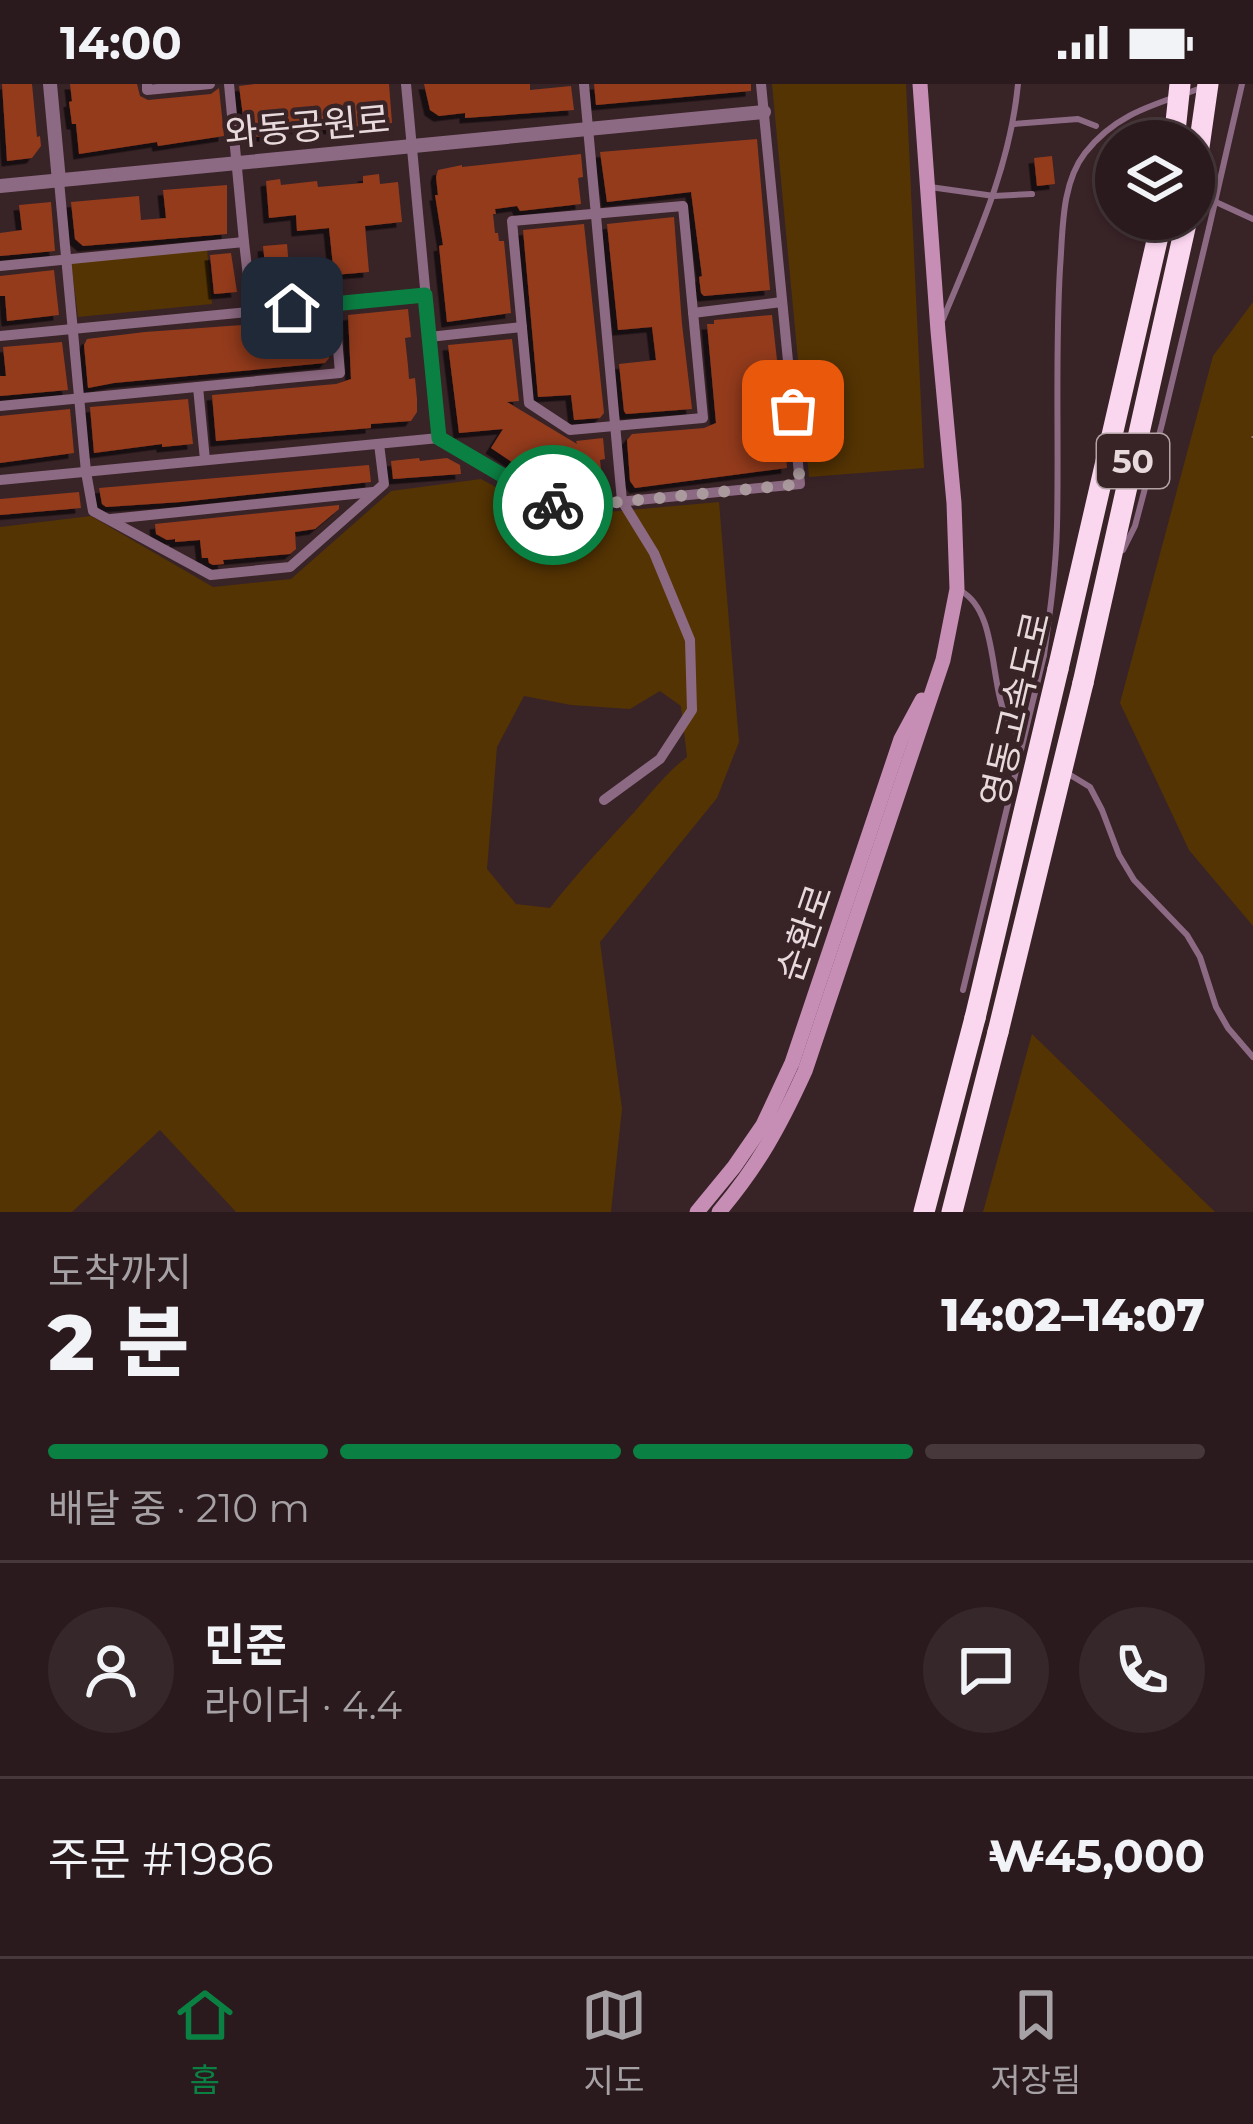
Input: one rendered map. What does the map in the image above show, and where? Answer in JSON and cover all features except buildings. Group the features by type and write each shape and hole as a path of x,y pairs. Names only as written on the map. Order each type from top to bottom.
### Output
{"highway":[{"path":"1176,120 1180,84"},
{"path":"1204,120 1210,84"},
{"name":"영동고속도로","path":"924,1212 975,1018 1051,662 1157,240"},
{"name":"영동고속도로","path":"952,1212 1082,683 1183,240"}],"main road":[{"name":"순환로","path":"718,1212 750,1176 806,1071 944,660 958,589 920,84"},
{"name":"순환로","path":"697,1212 763,1125 792,1063 902,739 944,660"}],"street":[{"path":"50,84 93,511 211,575 290,567 384,484 379,444"},
{"path":"147,84 148,90 210,84"},
{"path":"229,84 251,311"},
{"path":"406,84 439,438"},
{"path":"584,84 622,501 654,553 690,640 692,710 660,758 604,800"},
{"path":"0,480 439,438 558,508 800,484 761,84"},
{"name":"와동공원로","path":"0,186 764,112"},
{"path":"683,206 693,313 703,418 570,430 529,404 512,221 683,206"},
{"path":"0,266 244,242"},
{"path":"0,336 425,295"},
{"path":"693,313 782,302"},
{"path":"0,406 340,373 334,304"},
{"path":"430,337 522,328"},
{"path":"198,387 205,460"},
{"path":"107,519 376,491"}],"lane":[{"path":"938,331 994,196 1014,124 1018,84"},
{"path":"975,1018 963,990 1051,662 1057,528 1055,368 1067,193 1082,155 1111,125 1210,84"},
{"path":"1105,586 1135,526 1242,84"},
{"path":"1014,124 1078,119 1095,126"},
{"path":"927,186 994,196 1033,194"},
{"path":"1215,202 1253,219"},
{"path":"958,589 972,598 987,630 1009,723 1029,748 1045,758"},
{"path":"1060,767 1090,788 1119,855 1149,897 1187,935 1200,957 1216,1007 1253,1057"}],"shaded area":[{"path":"772,84 906,84 924,468 809,477"},
{"path":"207,249 212,304 78,317 71,262"},
{"path":"1253,302 1253,926 1189,850 1120,703 1213,356"},
{"path":"481,479 551,517 719,502 739,742 717,798 600,942 622,1109 611,1212 236,1212 160,1130 72,1212 0,1212 0,527 91,516 213,587 291,579 391,491","holes":["660,691 681,706 687,757 550,908 516,904 487,869 497,747 524,696 630,709"]},
{"path":"1032,1034 1215,1212 983,1212"}],"way so far":[{"path":"553,505 800,484 793,411"}],"route":[{"path":"292,308 425,295 439,438 553,505"}]}
